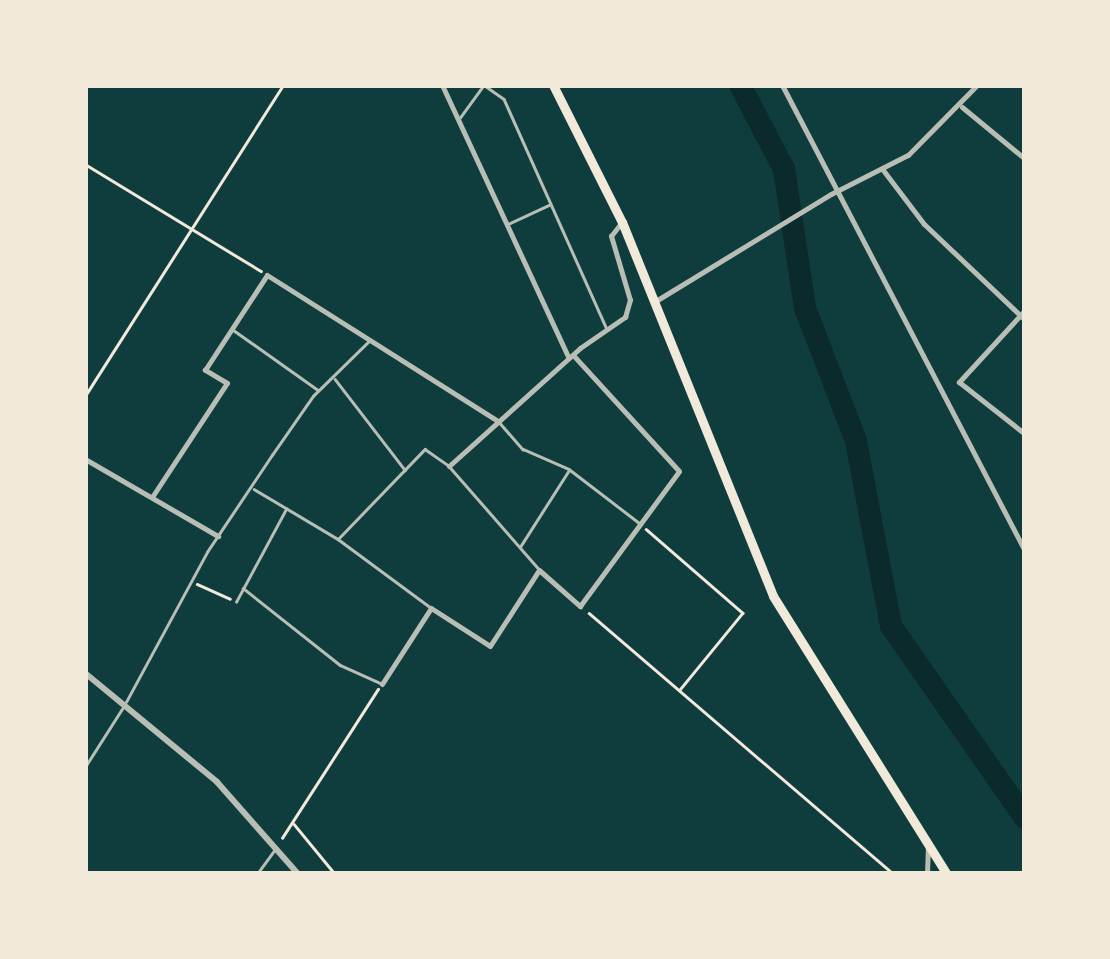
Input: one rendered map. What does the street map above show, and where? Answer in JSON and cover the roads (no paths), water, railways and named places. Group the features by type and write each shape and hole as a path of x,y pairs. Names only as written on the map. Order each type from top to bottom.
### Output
{"main road":[{"path":"553,85 658,299 773,596 947,874"}],"street":[{"path":"382,684 431,608 490,646 539,570 580,606 679,470 571,357 505,226 442,85"},
{"path":"782,85 834,192 1025,551"},
{"path":"658,299 834,192 883,170 962,106 977,85"},
{"path":"962,106 1025,159"},
{"path":"883,170 924,224 1022,318"},
{"path":"449,466 496,420 630,310 612,236 622,222"},
{"path":"152,497 227,383 204,370 267,275 496,420"},
{"path":"1025,310 1022,318 959,382 1025,434"},
{"path":"85,459 218,536"},
{"path":"85,674 126,703 217,782 298,874"},
{"path":"927,874 928,844"}],"lane":[{"path":"458,120 484,85 504,99 608,330"},
{"path":"505,226 551,204"},
{"path":"230,328 280,356 319,391"},
{"path":"85,766 126,703 218,536 319,391 371,340"},
{"path":"334,378 404,470"},
{"path":"496,420 523,449 569,469 639,523"},
{"path":"338,538 425,449 449,466 539,570"},
{"path":"519,548 569,469"},
{"path":"254,488 338,538 431,608"},
{"path":"236,602 287,508"},
{"path":"243,588 340,665 382,684"},
{"path":"257,874 276,848"}],"waterway":[{"path":"740,85 784,169 805,308 856,441 891,626 1025,818"}]}
